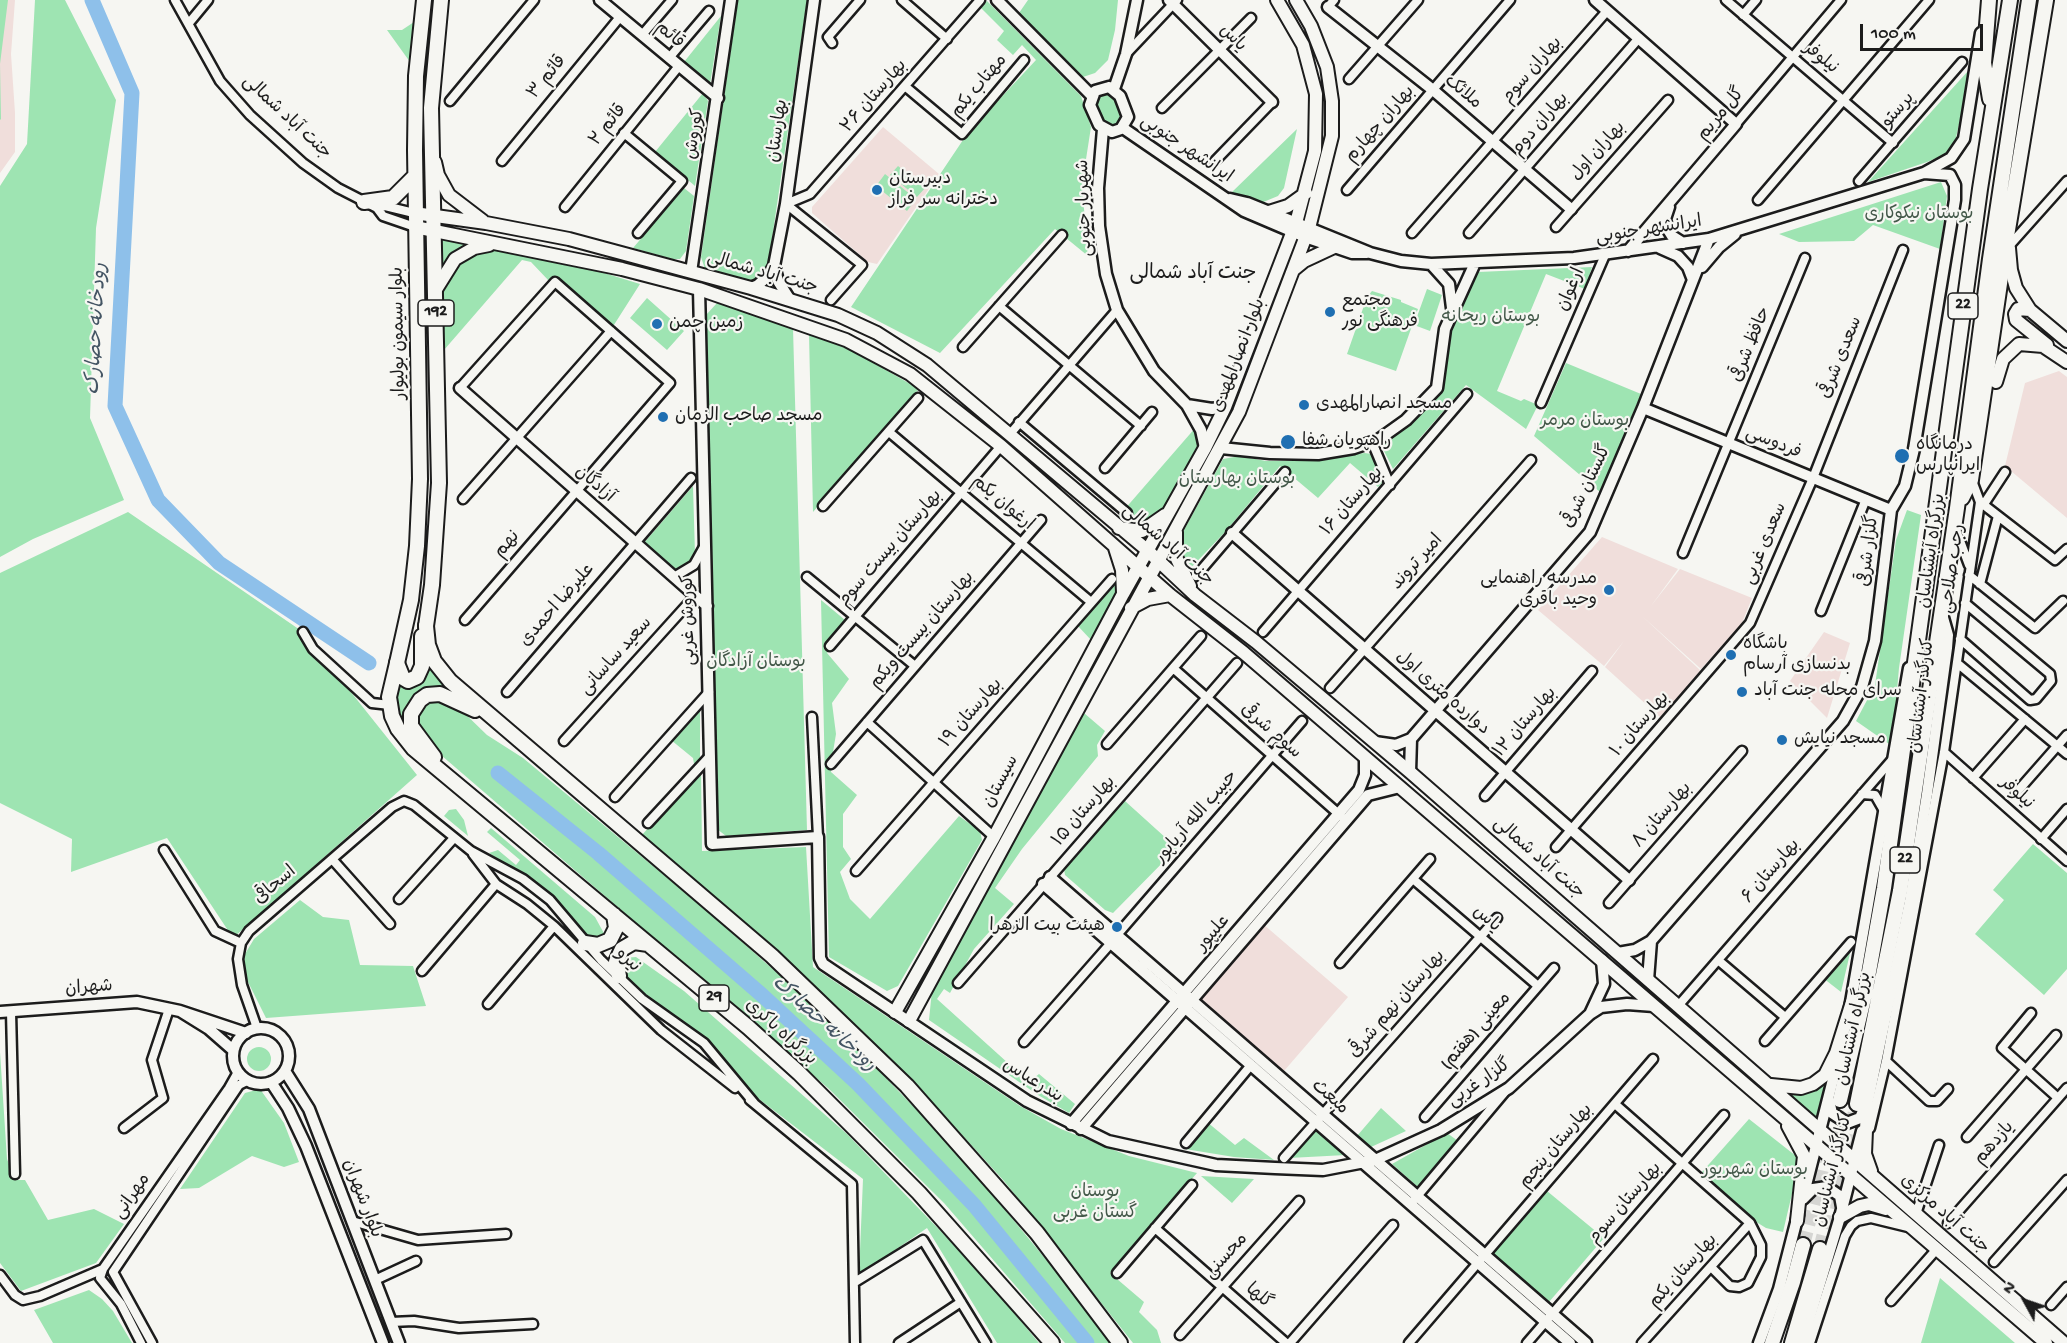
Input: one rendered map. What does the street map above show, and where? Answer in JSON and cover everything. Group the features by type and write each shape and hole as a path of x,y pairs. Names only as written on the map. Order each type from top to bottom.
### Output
{"main road":[{"name":"بلوار سیمون بولیوار","path":"424,0 416,76 415,176 419,502 411,600 397,663 403,678 408,681 417,677 422,666 420,646 426,626 432,585 440,483 431,108 441,0"},
{"name":"بلوار انصارالمهدی","path":"1149,576 1177,529 1239,412 1292,271 1315,151 1316,94 1303,45 1277,0"},
{"name":"بلوار انصارالمهدی","path":"1138,567 1173,508 1225,407 1301,230 1329,155 1334,118 1330,83 1322,49 1296,0"},
{"path":"1989,0 1984,63 1992,114"},
{"name":"بزرگراه آبشناسان","path":"1834,1098 1865,994 1884,888 1992,114 2010,0"},
{"name":"بزرگراه آبشناسان","path":"1864,1104 1891,945 1958,508 2029,0"},
{"path":"1971,480 2046,0"},
{"path":"432,153 438,175 449,195 486,223"},
{"path":"364,202 393,198 415,176"},
{"path":"1269,212 1288,206 1306,193"},
{"name":"جنت آباد شمالی","path":"415,220 432,223 500,245 622,269 699,289 846,340 886,360 944,399 1001,447 1170,595 1210,624 1817,1146"},
{"name":"جنت آباد شمالی","path":"432,223 486,223 620,251 751,288 838,315 877,333 927,365 1147,550 1195,595 1256,642 1375,742 1821,1130"},
{"path":"2008,241 2012,278 2030,310 2067,341"},
{"path":"435,291 455,260 474,248 500,245"},
{"path":"1292,271 1305,261 1334,248"},
{"path":"2030,310 2018,309 2015,314 2016,320 2067,362"},
{"path":"1958,508 1984,455 1996,382 2003,359 2019,344 2035,344 2055,351"},
{"path":"1119,528 1142,531 1173,508"},
{"path":"1177,529 1176,557 1195,595"},
{"path":"1114,544 1122,570 1123,594"},
{"name":"سیستان","path":"895,1012 994,837 1138,567"},
{"name":"سیستان","path":"909,1021 1149,576"},
{"path":"1130,609 1148,599 1170,595"},
{"path":"426,626 428,645 439,669 490,717 764,950 876,1055 963,1148 1036,1233 1120,1343"},
{"path":"390,705 397,663"},
{"path":"468,793 413,733 411,714 420,700 434,694 490,717"},
{"name":"بزرگراه باکری","path":"390,705 394,723 404,738 748,1027 864,1138 993,1272 1052,1343"},
{"path":"585,943 598,945 610,940 616,928 614,915"},
{"path":"619,976 616,962 622,949 634,942 648,944"},
{"path":"1767,1084 1795,1089 1820,1080 1831,1067 1852,1002"},
{"path":"1726,1067 1734,1064 1736,1056"},
{"path":"1864,1104 1865,1146 1869,1168 1897,1198"},
{"path":"1770,1105 1794,1134 1804,1156 1797,1221"},
{"name":"جنت آباد مرکزی","path":"1821,1130 2064,1343"},
{"name":"جنت آباد مرکزی","path":"1817,1146 2046,1343"},
{"path":"1841,1214 1869,1204 1889,1210"},
{"path":"1772,1343 1803,1245"},
{"path":"1792,1343 1820,1249"},
{"path":"1997,1302 2005,1292"}],"street":[{"name":"جنت آباد شمالی","path":"175,0 220,81 250,115 303,163 338,188 377,208 383,216 415,220"},
{"path":"189,23 208,0"},
{"path":"450,102 534,0"},
{"name":"قائم","path":"600,0 718,98"},
{"path":"642,35 672,0"},
{"name":"کوروش","path":"691,272 731,0"},
{"name":"بهارستان","path":"774,266 786,204 814,0"},
{"path":"832,43 828,37 860,0"},
{"path":"902,0 947,39"},
{"name":"بهارستان ۲۶","path":"786,204 810,194 980,0"},
{"path":"997,0 1092,96"},
{"path":"1114,89 1126,54 1137,0"},
{"path":"1349,80 1418,0"},
{"name":"بهاران چهارم","path":"1347,190 1510,0"},
{"path":"1595,0 1736,124"},
{"name":"نیلوفر","path":"1726,0 1893,143"},
{"path":"1743,15 1756,0"},
{"name":"گل مریم","path":"1628,251 1841,0"},
{"path":"1758,200 1929,0"},
{"path":"1924,173 1951,158 1964,139 1989,0"},
{"path":"1126,54 1173,1"},
{"name":"یاس","path":"1173,1 1272,102"},
{"name":"ملائک","path":"1331,4 1377,48 1433,90 1571,209"},
{"path":"669,58 709,11"},
{"name":"بهاران سوم","path":"1412,233 1607,11"},
{"name":"قائم ۳","path":"501,161 620,17"},
{"path":"1162,108 1251,18"},
{"name":"بهاران دوم","path":"1469,233 1639,38"},
{"name":"مهتاب یکم","path":"906,87 962,134 1024,60"},
{"name":"پرستو","path":"1859,181 1962,62"},
{"name":"قائم ۲","path":"565,207 679,66"},
{"path":"1099,88 1114,89 1128,112 1128,122 1124,128 1112,132 1103,129 1092,109 1092,96 1099,88"},
{"name":"بهاران اول","path":"1556,227 1668,100"},
{"path":"1214,162 1272,102"},
{"name":"ایرانشهر جنوبی","path":"1124,128 1230,199 1244,211 1370,253 1401,261 1431,264 1605,255 1708,239 1924,173"},
{"name":"شهریار جنوبی","path":"1103,129 1098,188 1100,226 1106,274 1117,310 1154,371 1187,405 1201,430 1205,448"},
{"path":"624,133 682,181 638,233"},
{"name":"گلزار شرقی","path":"1618,953 1635,950 1652,941 1843,721 1854,704 1875,641 1891,510 1905,486 1914,449 1955,200 1955,185 1950,174 1924,173"},
{"path":"2008,241 2065,187"},
{"name":"ایرانشهر جنوبی","path":"1230,199 1269,212 1334,248 1370,253"},
{"path":"1672,200 1665,219 1667,228 1672,236 1683,243"},
{"path":"786,204 862,265 831,300"},
{"name":"جنت آباد شمالی","path":"377,208 385,206 415,220"},
{"path":"1693,280 1719,247 1742,229"},
{"path":"963,347 1062,235"},
{"name":"گلستان شرقی","path":"1411,738 1590,532 1643,408 1708,239"},
{"path":"1657,247 1678,256 1688,267 1693,280"},
{"name":"سعدی شرقی","path":"1813,478 1903,250"},
{"name":"ارغوان","path":"1541,403 1605,255"},
{"name":"حافظ شرقی","path":"1683,553 1805,258"},
{"path":"1221,448 1270,453 1318,454 1372,442 1406,420 1437,388 1440,351 1452,311 1475,263"},
{"path":"1431,264 1449,284 1452,311"},
{"path":"751,288 769,275 774,266"},
{"path":"774,266 778,281 790,300"},
{"path":"460,388 555,282 611,331 463,499"},
{"name":"کوروش غربی","path":"699,289 712,843 818,837"},
{"path":"999,306 1141,426"},
{"path":"1010,434 1117,310"},
{"name":"نهم","path":"465,620 670,383 611,331"},
{"name":"آزادگان","path":"460,388 707,606"},
{"name":"بهارستان ۱۶","path":"1263,632 1467,394"},
{"path":"823,506 918,398"},
{"path":"1187,405 1212,409 1225,407"},
{"name":"فردوسی","path":"1643,408 1891,510"},
{"path":"1105,468 1152,412"},
{"path":"1019,422 1127,513"},
{"name":"ارغوان یکم","path":"889,432 1091,602"},
{"path":"1372,442 1390,484"},
{"name":"بهارستان بیست سوم","path":"830,646 1001,447"},
{"name":"امیر تروند","path":"1330,688 1531,460"},
{"name":"رجب صلاحی","path":"1865,1146 1886,1061 1944,752 1969,572 1982,503 1964,460"},
{"path":"1196,576 1285,472"},
{"path":"2005,472 1982,503 2055,560 2067,549"},
{"name":"علیرضا احمدی","path":"507,692 691,478"},
{"name":"سعدی غربی","path":"1750,623 1813,478"},
{"path":"1821,611 1866,499"},
{"path":"1980,584 1998,516"},
{"name":"بهارستان بیست ویکم","path":"831,764 1041,520"},
{"path":"1955,527 1969,572 1980,584 2035,628 2063,601"},
{"name":"دوارده متری اول","path":"1232,533 1629,880"},
{"path":"674,577 694,565 705,544"},
{"path":"807,577 856,615 915,666"},
{"name":"بهارستان ۱۹","path":"856,871 1112,579"},
{"name":"سعید ساسانی","path":"564,741 695,596"},
{"path":"1960,639 2033,700 2052,677 1965,603"},
{"path":"1864,1104 1860,1118 1847,1123 1832,1113 1891,760 1902,699 1922,613"},
{"name":"بهارستان ۱۰","path":"1556,847 1750,623"},
{"path":"303,632 313,649 349,684 372,703 390,705"},
{"path":"1107,744 1201,636"},
{"name":"بهارستان ۱۵","path":"958,983 1237,663"},
{"path":"1957,663 2067,754"},
{"name":"سوم شرقی","path":"1173,668 1342,817"},
{"name":"بهارستان ۱۲","path":"1485,796 1592,671"},
{"path":"615,797 709,692"},
{"path":"812,717 818,837"},
{"path":"1973,778 2025,719"},
{"name":"حبیب الله آریاپور","path":"1024,1042 1302,721"},
{"path":"867,722 994,837"},
{"path":"2016,793 2067,735"},
{"path":"1375,742 1396,745 1411,738 1410,772"},
{"name":"بهارستان ۸","path":"1609,903 1742,751"},
{"name":"نیلوفر","path":"1944,752 2067,861"},
{"path":"648,824 710,756"},
{"name":"علیپور","path":"1076,1127 1342,817 1359,790 1365,775 1365,757"},
{"name":"بهارستان ۶","path":"1678,1006 1891,760"},
{"name":"علیپور","path":"1342,817 1368,795 1400,787"},
{"path":"1862,794 1875,795 1883,809"},
{"name":"نیرو","path":"404,801 414,805 471,851 538,890 550,900 585,943 642,999 704,1043 754,1103"},
{"name":"اسحاقی","path":"241,943 249,931 392,807 404,801"},
{"path":"2041,838 2067,809"},
{"name":"بندرعباس","path":"818,837 820,958 823,964 1027,1101 1108,1142 1216,1165 1323,1170 1375,1160"},
{"path":"399,898 454,838"},
{"path":"164,850 215,931 241,943 238,959 242,985 257,1028"},
{"name":"نیرو","path":"471,851 496,884 528,904 554,926 677,1044 754,1103 852,1184 855,1343"},
{"path":"332,859 390,924"},
{"path":"1340,963 1430,859"},
{"name":"یاس","path":"1413,879 1538,986"},
{"name":"مبعث","path":"1047,881 1319,1118 1362,1164 1414,1200"},
{"path":"422,972 496,884"},
{"path":"528,904 528,896 538,890"},
{"name":"بهارستان نهم شرقی","path":"1284,1158 1497,918"},
{"path":"488,1004 554,926"},
{"path":"1648,980 1652,941"},
{"path":"1765,1041 1851,942"},
{"name":"گلزار غربی","path":"1590,1014 1604,984 1602,960"},
{"path":"1718,960 1785,1017"},
{"name":"معینی (هفتم)","path":"1425,1117 1554,968"},
{"name":"مبعث","path":"1184,1000 1251,1065 1375,1160 1414,1200 1482,1260 1549,1317 1586,1343"},
{"name":"شهران","path":"6,1012 137,1002 175,1010"},
{"name":"گلزار غربی","path":"1375,1160 1441,1130 1509,1088 1590,1014 1610,1005 1654,1006"},
{"path":"175,1010 246,1033"},
{"path":"175,1010 209,1029 233,1050"},
{"path":"124,1128 163,1098 152,1060 175,1010"},
{"path":"6,1012 15,1174"},
{"path":"2031,1013 2002,1048 2058,1098"},
{"path":"257,1028 266,1028 282,1037 289,1053 285,1071 271,1082 247,1081 238,1072 233,1060 233,1050 246,1033 257,1028"},
{"path":"677,1044 686,1040 687,1031"},
{"path":"1967,1137 2056,1035"},
{"name":"بهارستان پنجم","path":"1409,1343 1653,1059"},
{"path":"1886,1061 1929,1101 1936,1101 1948,1089"},
{"path":"1186,1143 1251,1065"},
{"name":"بلوار شهران","path":"285,1071 309,1109 399,1343"},
{"name":"مهرانی","path":"103,1269 238,1072"},
{"name":"مهرانی","path":"152,1343 113,1272 239,1085 247,1081"},
{"name":"بلوار شهران","path":"271,1082 288,1108 306,1146 383,1343"},
{"path":"1414,1200 1509,1088"},
{"name":"یازدهم","path":"1948,1223 2067,1088"},
{"path":"1758,1343 1768,1321 1821,1130 1834,1098"},
{"path":"1615,1104 1750,1223 1761,1245 1761,1257 1748,1283 1739,1287 1730,1286 1711,1267"},
{"name":"کنارگذر آبشناسان","path":"1802,1343 1856,1162 1864,1104"},
{"name":"بهارستان سوم","path":"1527,1343 1724,1115"},
{"path":"1916,1214 1940,1145"},
{"path":"1994,1262 2067,1180"},
{"path":"1117,1273 1192,1185"},
{"path":"1803,1200 1813,1189 1827,1187 1840,1196 1841,1214"},
{"name":"محسنی","path":"1180,1335 1299,1202"},
{"path":"1810,1343 1848,1229 1857,1221 1871,1218 1911,1228"},
{"path":"352,1221 418,1240 506,1234"},
{"name":"بهارستان یکم","path":"1642,1343 1750,1223"},
{"path":"1288,1343 1393,1226"},
{"name":"گلها","path":"1155,1228 1288,1343"},
{"path":"855,1282 923,1240 986,1343"},
{"path":"1891,1301 1936,1250"},
{"path":"375,1280 416,1261"},
{"path":"0,1275 23,1300 40,1296 103,1269"},
{"path":"103,1269 100,1278 121,1304 141,1343"},
{"path":"2051,1305 2067,1287"},
{"path":"899,1343 961,1302"},
{"name":"مبعث","path":"1549,1317 1570,1343"},
{"path":"391,1322 414,1321 459,1328 533,1324"}],"shaded area":[{"path":"0,0 15,0 11,54 15,152 0,173"},
{"name":"دبیرستان دخترانه سر فراز","path":"883,127 939,174 877,264 868,262 812,213 812,207"},
{"path":"2059,371 2067,377 2067,518 2005,466 2025,383"},
{"path":"1602,537 1678,569 1651,606 1680,569 1752,598 1742,623 1701,669 1642,616 1701,671 1660,717 1605,667 1624,641 1604,666 1538,610"},
{"path":"1824,632 1850,643 1827,718 1790,681"},
{"path":"1263,924 1348,997 1284,1071 1199,997"}],"green space":[{"path":"0,0 8,0 0,64"},
{"path":"35,0 65,0 116,100 96,228 90,418 124,500 33,539 0,557 0,186 27,144"},
{"path":"738,0 807,0 768,266 758,283 748,284 705,269 701,257"},
{"path":"1028,0 1118,0 1115,30 1108,60 1095,73 1080,78 1019,13"},
{"path":"987,1 1081,96 1091,127 1082,185 1088,256 1055,229 940,353 851,307 967,134 1036,60 1022,45 1013,55 997,40 1004,31 981,8"},
{"path":"721,16 710,84 684,62"},
{"path":"414,22 410,62 387,30 402,30"},
{"path":"0,64 1,120 0,119"},
{"path":"1968,71 1954,146 1946,154 1927,162 1868,182"},
{"path":"1111,90 1125,118 1114,129 1103,124 1094,104 1095,96"},
{"path":"703,93 708,101 695,186 655,152"},
{"path":"1297,129 1284,188 1278,196 1256,205 1232,192"},
{"path":"898,166 925,188 917,197 890,175"},
{"path":"885,174 916,199 907,211 876,186"},
{"name":"بوستان نیکوکاری","path":"1941,182 1947,196 1940,249 1873,225 1854,241 1799,242 1779,234"},
{"path":"684,188 694,196 686,251 680,259 672,259 633,248"},
{"path":"439,238 480,243 440,276"},
{"path":"491,249 588,268 640,284 612,328 554,276 549,281 531,262 522,260 444,350 441,292 450,270 474,252"},
{"name":"بوستان ریحانه","path":"1592,267 1585,289 1546,274 1497,391 1538,405 1526,429 1466,385 1393,469 1382,447 1439,395 1443,385 1448,341 1454,322 1478,272"},
{"path":"1427,289 1442,295 1430,331 1414,325"},
{"path":"1372,291 1401,300 1418,309 1396,371 1347,354 1367,297"},
{"name":"زمین چمن","path":"647,298 684,331 667,350 630,318"},
{"name":"بوستان آزادگان","path":"717,303 793,328 807,830 726,836 717,829 714,705 708,653 713,645 706,315"},
{"path":"809,334 851,350 919,389 813,512"},
{"name":"بوستان مرمر","path":"1566,363 1641,394 1600,492 1534,436"},
{"path":"1196,427 1200,441 1160,516 1148,525 1124,523 1117,518"},
{"name":"بوستان بهارستان","path":"1371,454 1377,463 1383,482 1378,487 1350,463 1318,498 1280,466 1226,531 1186,573 1178,552 1179,539 1223,459 1240,456 1266,461 1294,461"},
{"path":"693,486 695,554 679,574 672,571 643,544"},
{"path":"1907,510 1921,515 1899,668 1892,746 1856,721 1875,685 1896,540"},
{"path":"128,512 303,632 417,775 233,938 167,838 71,872 72,839 0,803 0,573"},
{"path":"1120,574 1121,588 1092,641 1077,625"},
{"path":"821,600 845,620 827,653 849,679 832,703 836,734 831,772 857,795 843,814 843,847 851,859 840,872 850,899 870,919 959,816 980,831 982,840 898,986 887,991 829,957"},
{"path":"427,662 445,689 418,695 410,703 405,717 408,729 403,730 394,700 398,685 411,688 418,686 424,678"},
{"path":"428,697 455,704 487,735 523,758 713,916 832,1022 960,1155 1071,1290 1110,1343 1065,1343 944,1203 828,1088 427,743 413,717"},
{"path":"700,708 700,763 694,764 693,758 671,740"},
{"path":"1084,713 1105,731 1097,745 1098,756 1022,849 995,888 1014,904 974,949 950,993 944,989 937,999 1029,1082 1039,1074 1075,1104 1069,1113 1038,1095 929,1020 932,990"},
{"name":"بوستان گستان غربی","path":"701,768 702,851 806,847 813,967 1020,1106 1061,1129 1129,1156 1197,1173 1110,1273 1144,1302 1139,1312 1157,1330 1161,1343 1133,1343 1004,1181 912,1080 777,950 642,835"},
{"path":"1125,801 1177,848 1113,913 1105,910 1065,875 1064,869"},
{"path":"456,809 464,820 468,836 444,816 449,810"},
{"path":"491,828 595,917 606,937 598,940 588,938 550,894 489,853 498,850 516,865 520,860 487,832"},
{"path":"2033,844 2067,873 2067,969 2044,995 1975,934 2004,900 1993,890"},
{"path":"300,900 323,917 349,920 360,965 413,966 426,1006 266,1018 239,964 254,939"},
{"path":"1849,946 1851,949 1841,992 1823,978"},
{"path":"636,957 684,991 847,1134 980,1272 1039,1343 997,1343 927,1228 859,1275 863,1179 755,1096 728,1070 706,1042 647,998 621,970 623,958"},
{"path":"259,1047 268,1050 271,1059 268,1068 259,1071 250,1068 247,1059 250,1050"},
{"path":"0,1052 7,1159 15,1180 25,1180 48,1220 94,1209 124,1224 96,1263 21,1291 0,1263"},
{"path":"1831,1070 1819,1122 1783,1092"},
{"path":"260,1089 284,1123 299,1162 284,1167 252,1156 199,1188 180,1189 245,1093"},
{"path":"1381,1108 1406,1131 1371,1147 1357,1136"},
{"name":"بوستان شهریور","path":"1749,1119 1796,1156 1799,1164 1783,1232 1766,1228 1753,1220 1702,1172"},
{"path":"1207,1122 1235,1145 1244,1138 1274,1160 1234,1157 1185,1149"},
{"path":"1313,1128 1346,1155 1289,1158"},
{"path":"1447,1133 1458,1141 1419,1188 1392,1164"},
{"path":"1201,1176 1254,1179 1232,1203"},
{"path":"1547,1191 1604,1238 1549,1302 1492,1254"},
{"path":"1940,1278 2015,1343 1921,1343"},
{"path":"89,1290 113,1311 132,1343 53,1343 34,1310"}],"waterway":[{"name":"رودخانه حصارک","path":"92,0 132,93 115,406 158,500 219,563 369,663"},
{"name":"رودخانه حصارک","path":"498,773 598,853 763,996 858,1084 974,1205 1087,1343"}],"tunnel":[{"path":"1803,1245 1840,1100"},
{"path":"1820,1249 1857,1104"}],"place":[{"name":"دبیرستان دخترانه سر فراز","path":"877,190"},
{"name":"مجتمع فرهنگی نور","path":"1330,312"},
{"name":"زمین چمن","path":"657,324"},
{"name":"مسجد انصارالمهدی","path":"1304,405"},
{"name":"مسجد صاحب الزمان","path":"663,417"},
{"name":"راهپویان شفا","path":"1288,442"},
{"name":"درمانگاه ایرانپارس","path":"1902,456"},
{"name":"مدرسه راهنمایی وحید باقری","path":"1609,590"},
{"name":"باشگاه بدنسازی آرسام","path":"1731,655"},
{"name":"سرای محله جنت آباد","path":"1742,692"},
{"name":"مسجد نیایش","path":"1782,740"},
{"name":"هیئت بیت الزهرا","path":"1117,927"}],"district":[{"name":"جنت‌ آباد شمالی","path":"1193,275"}]}
